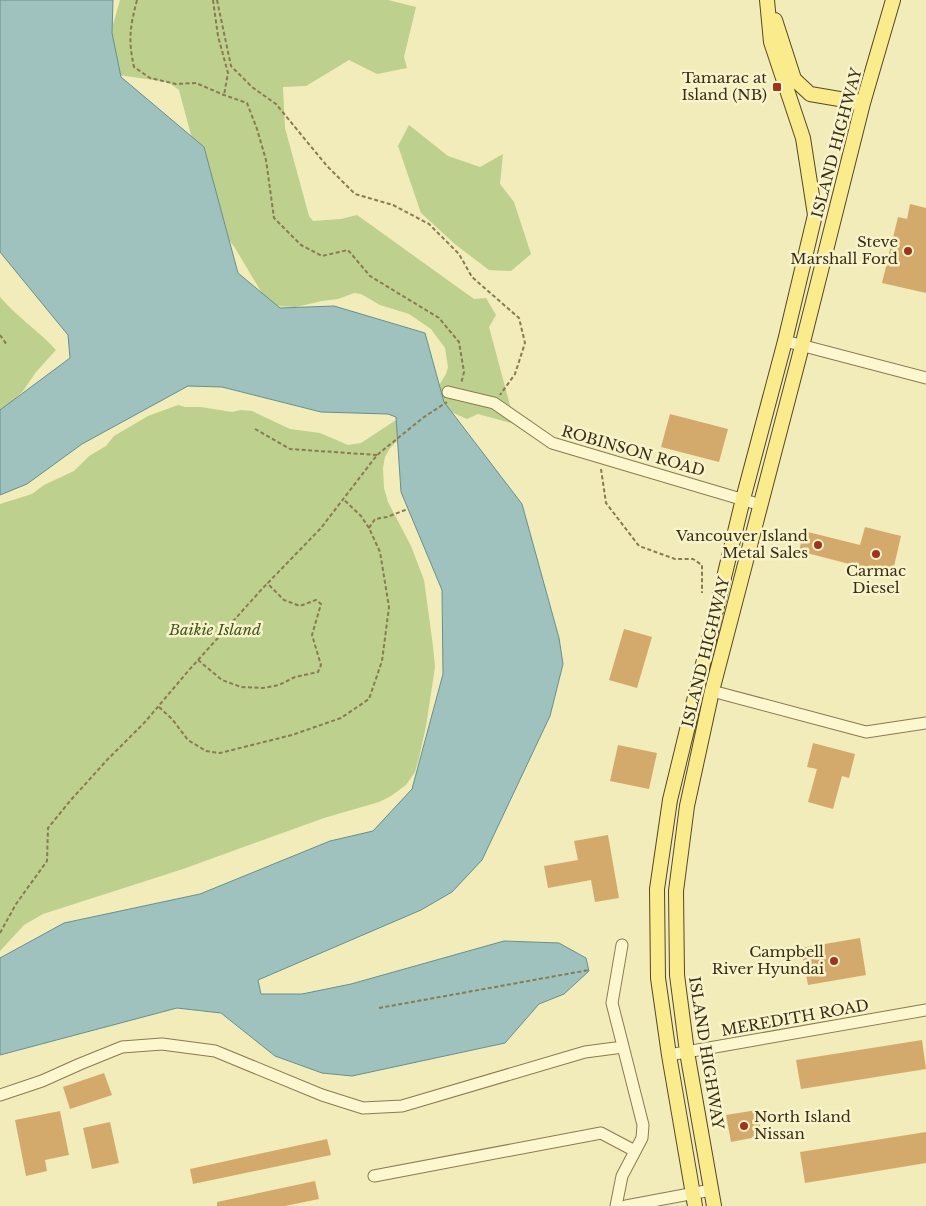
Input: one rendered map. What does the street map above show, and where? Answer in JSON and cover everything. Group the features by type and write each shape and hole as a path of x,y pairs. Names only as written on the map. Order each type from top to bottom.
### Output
{"main road":[{"path":"768,0 794,79 810,94 863,102"},
{"name":"ISLAND HIGHWAY","path":"694,1200 658,978 657,889 670,800 743,499 785,341 815,215 803,138 771,42 768,0"},
{"name":"ISLAND HIGHWAY","path":"714,1206 687,1052 677,975 676,892 687,806 712,691 802,346 863,102 893,0"}],"street":[{"path":"785,341 926,378"},
{"name":"ROBINSON ROAD","path":"453,393 494,403 552,443 761,504"},
{"path":"712,691 866,732 926,723"},
{"path":"616,1206 622,1176 642,1138 643,1125 612,1003 622,945"},
{"name":"MEREDITH ROAD","path":"669,1055 926,1010"},
{"path":"0,1095 42,1081 122,1047 162,1044 215,1051 322,1095 363,1108 402,1106 585,1052 623,1047"},
{"path":"374,1176 601,1134 635,1152"},
{"path":"626,1206 694,1200 711,1190"}],"path":[{"path":"0,933 16,904 47,861 48,828 100,767 145,722 198,660 320,528 377,455 453,393 464,372 459,342 439,318 370,276 348,250 322,256 301,244 274,218 268,187 266,160 258,129 247,103 196,83 176,84 150,78 134,67 130,46 130,24 137,0"},
{"path":"213,0 218,36 228,73 224,95"},
{"path":"216,0 231,66 252,87 276,104 327,166 355,194 393,205 429,224 459,254 472,278 519,318 525,343 515,374 494,403"},
{"path":"0,335 6,345"},
{"path":"255,429 290,449 377,455"},
{"path":"599,457 606,503 639,546 674,559 693,559 702,565 702,593"},
{"path":"158,706 172,719 188,740 206,751 220,753 240,750 292,736 341,718 368,699 382,661 390,607 380,552 369,528 343,499"},
{"path":"369,528 375,519 387,517 408,509"},
{"path":"198,660 222,680 241,687 263,688 279,685 295,677 318,672 322,665 312,635 321,604 316,600 300,606 284,600 268,583"},
{"path":"379,1008 589,970"}],"green space":[{"path":"120,0 388,0 416,7 404,57 407,68 377,74 349,60 306,86 283,87 285,128 309,216 313,221 341,219 357,215 474,299 486,298 496,315 489,327 515,424 478,414 467,419 447,410 435,392 448,367 445,348 431,329 409,314 380,305 361,294 354,293 338,299 296,307 276,306 266,300 235,248 213,217 179,90 168,82 118,75 110,35"},
{"path":"409,125 448,156 480,167 503,154 500,184 514,202 531,254 511,271 489,270 456,245 421,213 398,146"},
{"path":"0,297 56,350 36,372 23,391 0,413"},
{"name":"Baikie Island","path":"178,405 232,412 241,410 252,411 290,429 320,433 348,445 361,443 396,420 404,434 390,448 385,457 383,468 384,488 388,502 411,546 424,580 435,667 426,726 415,772 406,785 379,802 324,818 183,869 43,914 24,925 0,951 0,504 32,494 44,485 74,471 89,456 106,446 114,436 148,416"}],"water":[{"path":"0,0 113,0 112,33 121,77 204,147 238,273 280,308 334,306 425,333 444,402 522,504 559,638 563,664 550,716 482,860 452,892 421,910 258,980 261,994 302,994 351,984 504,941 559,943 586,958 589,971 564,994 539,1004 505,1043 352,1076 322,1073 275,1056 221,1013 177,1008 0,1055 0,958 64,923 200,894 330,841 373,831 412,789 443,674 442,590 401,492 396,417 388,414 321,412 222,387 188,386 82,444 27,484 0,495 0,410 70,358 68,335 0,252"}],"building":[{"name":"Steve Marshall Ford","path":"910,204 926,208 926,293 882,283 898,217 907,219"},
{"path":"670,414 728,429 719,462 661,447"},
{"path":"865,527 901,536 892,575 799,551 804,531 860,545"},
{"path":"624,629 652,637 637,688 609,680"},
{"path":"813,743 855,754 849,778 842,776 833,809 808,802 817,769 807,767"},
{"path":"618,745 657,753 649,789 610,781"},
{"path":"608,835 619,898 595,902 591,880 548,888 544,866 578,860 574,841"},
{"name":"Campbell River Hyundai","path":"860,938 866,975 808,985 801,948"},
{"path":"922,1040 926,1069 801,1089 796,1060"},
{"path":"104,1073 112,1095 70,1109 63,1087"},
{"name":"North Island Nissan","path":"757,1110 762,1136 731,1142 726,1115"},
{"path":"60,1111 69,1155 45,1160 47,1171 26,1176 15,1120"},
{"path":"110,1122 119,1163 92,1169 83,1128"},
{"path":"926,1132 926,1163 805,1183 800,1152"},
{"path":"327,1139 331,1155 193,1184 190,1169"},
{"path":"315,1181 319,1199 285,1206 217,1206 217,1202"}],"place":[{"name":"Tamarac at Island (NB)","path":"777,87"},
{"name":"Steve Marshall Ford","path":"908,251"},
{"name":"Vancouver Island Metal Sales","path":"818,545"},
{"name":"Carmac Diesel","path":"876,554"},
{"name":"Campbell River Hyundai","path":"834,961"},
{"name":"North Island Nissan","path":"744,1126"}]}
